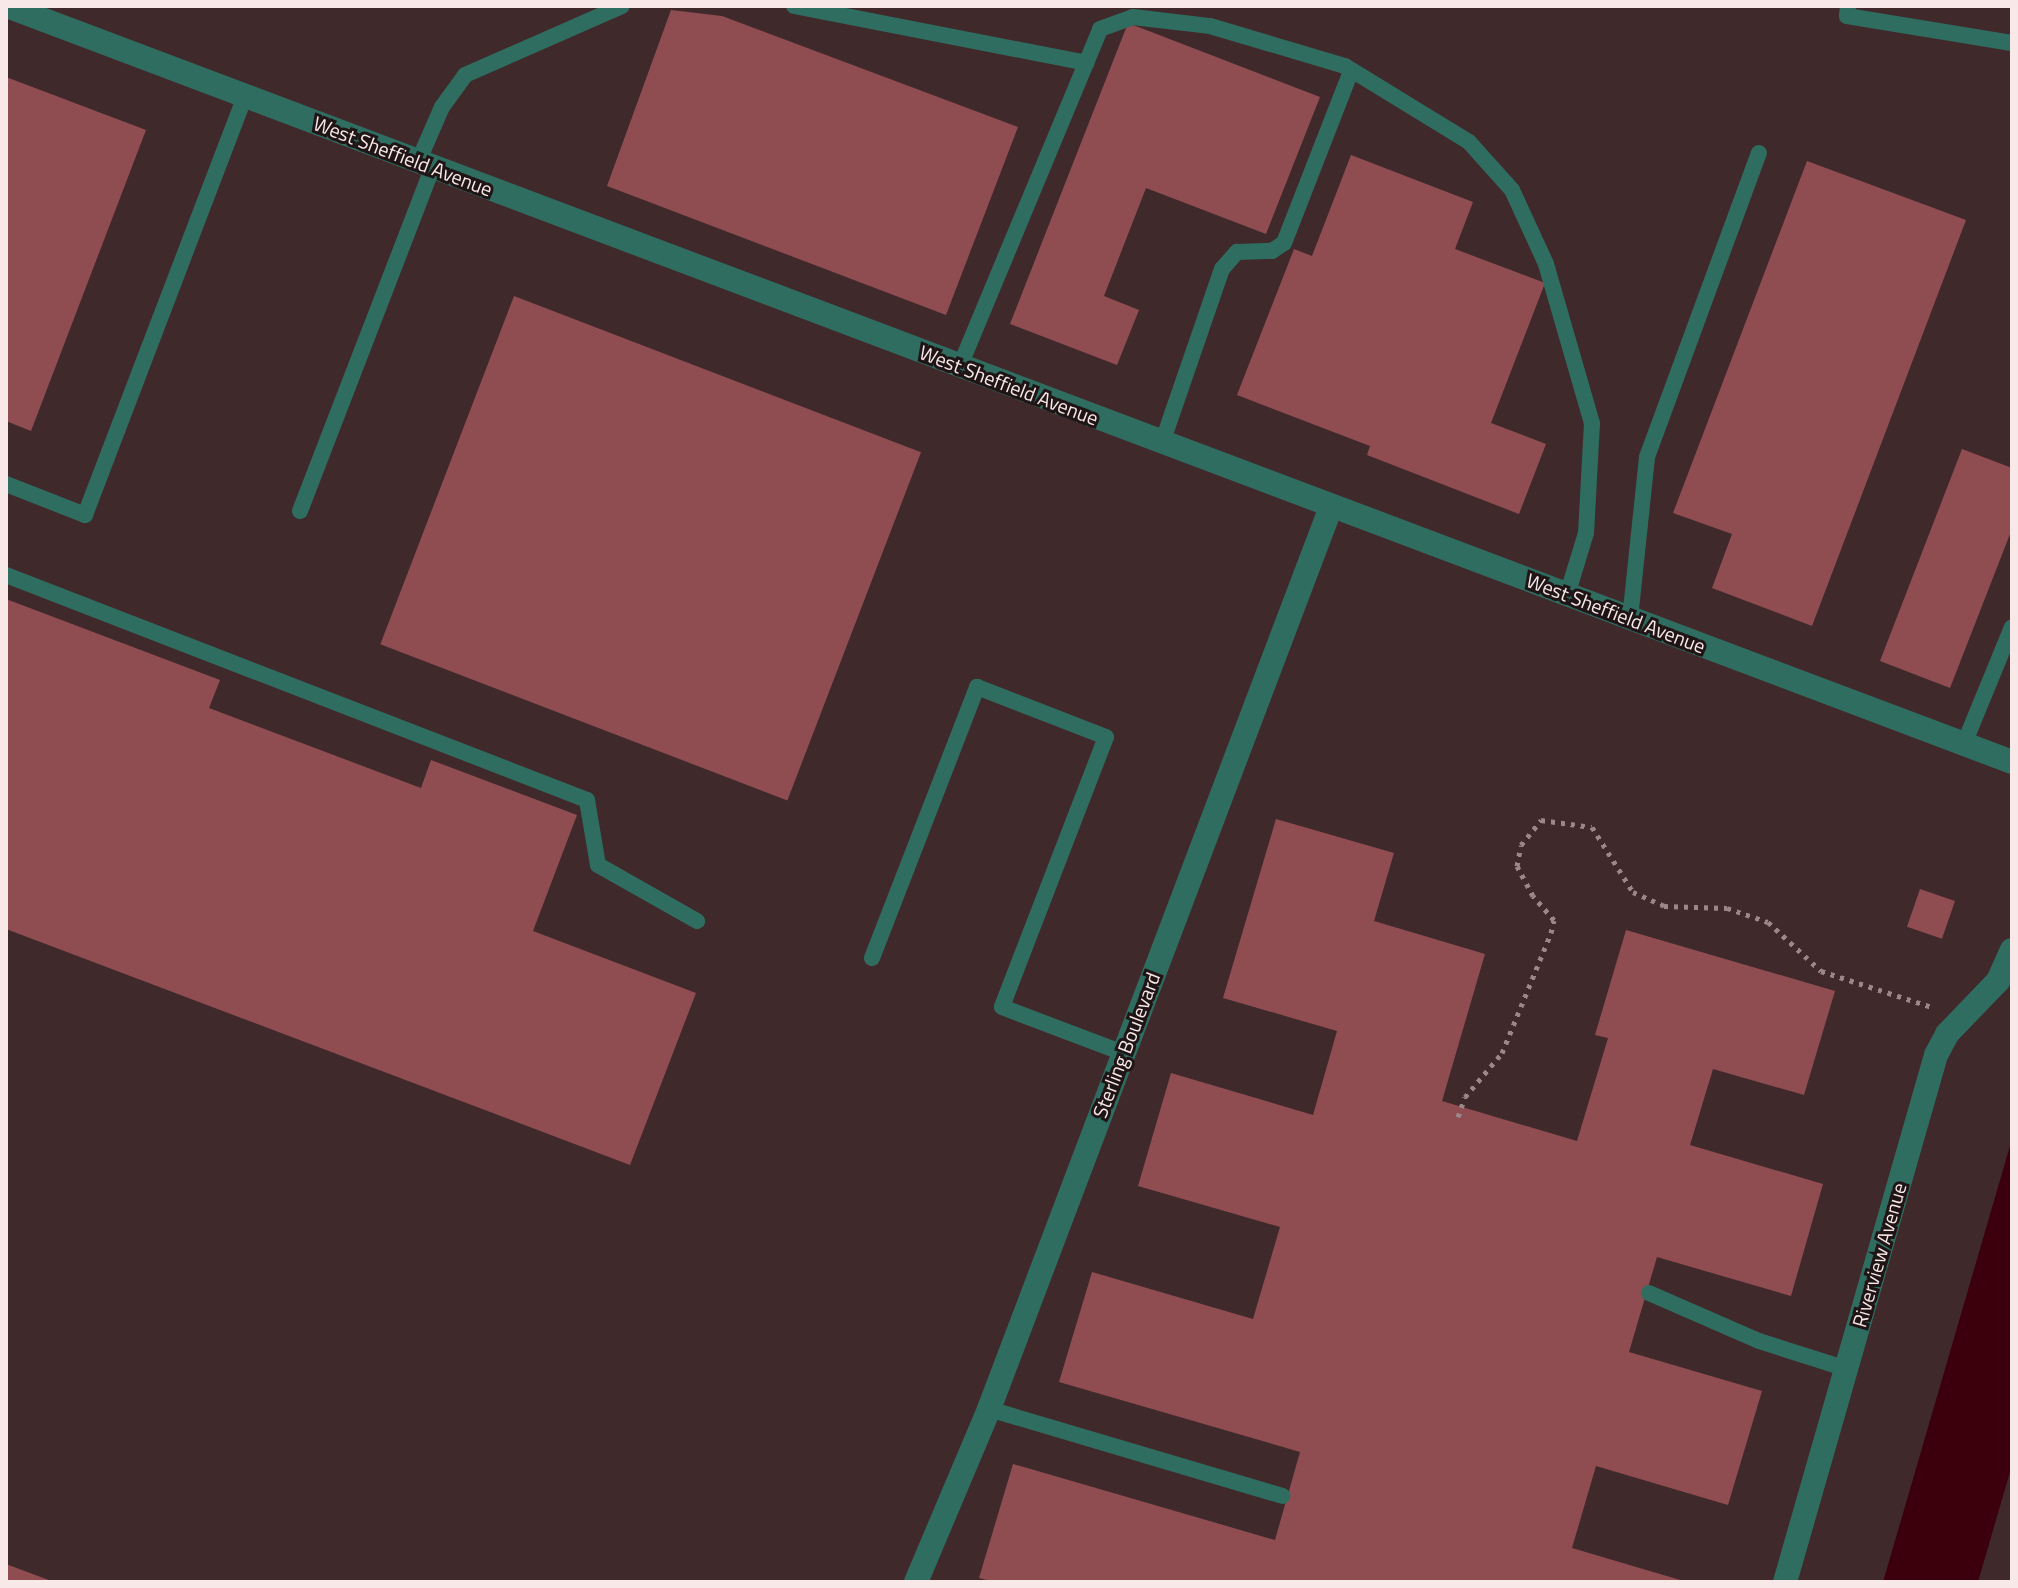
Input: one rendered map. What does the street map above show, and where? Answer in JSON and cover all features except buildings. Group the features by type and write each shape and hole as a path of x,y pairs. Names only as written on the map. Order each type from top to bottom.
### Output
{"street":[{"name":"West Sheffield Avenue","path":"7,6 2012,762"},
{"name":"Sterling Boulevard","path":"916,1582 989,1409 1331,507"},
{"name":"Riverview Avenue","path":"1785,1582 1936,1055 1954,1026 1990,992 2012,950"}],"lane":[{"path":"300,511 425,164 442,107 465,75 622,6"},
{"path":"794,6 1086,63"},
{"path":"1848,6 1847,16 2012,43"},
{"path":"960,366 1100,29 1133,17 1210,26 1351,71 1469,142 1512,190 1546,264 1592,423 1586,533 1567,595"},
{"path":"1162,443 1222,269 1237,252 1272,251 1284,243 1351,71"},
{"path":"6,484 85,515 245,96"},
{"path":"1630,619 1647,457 1759,153"},
{"path":"6,575 587,800 598,865 697,921"},
{"path":"1964,744 2012,627"},
{"path":"872,958 977,687 1106,737 1002,1007 1123,1053"},
{"path":"1649,1293 1759,1341 1847,1369"},
{"path":"989,1409 1282,1496"}],"path":[{"path":"1458,1117 1465,1097 1502,1053 1551,933 1554,920 1533,896 1517,866 1521,845 1541,820 1592,827 1633,892 1664,906 1727,908 1768,922 1821,971 1936,1008 1954,1026"}],"shaded area":[{"path":"2012,1139 2012,1465 1978,1582 1883,1582"}]}
